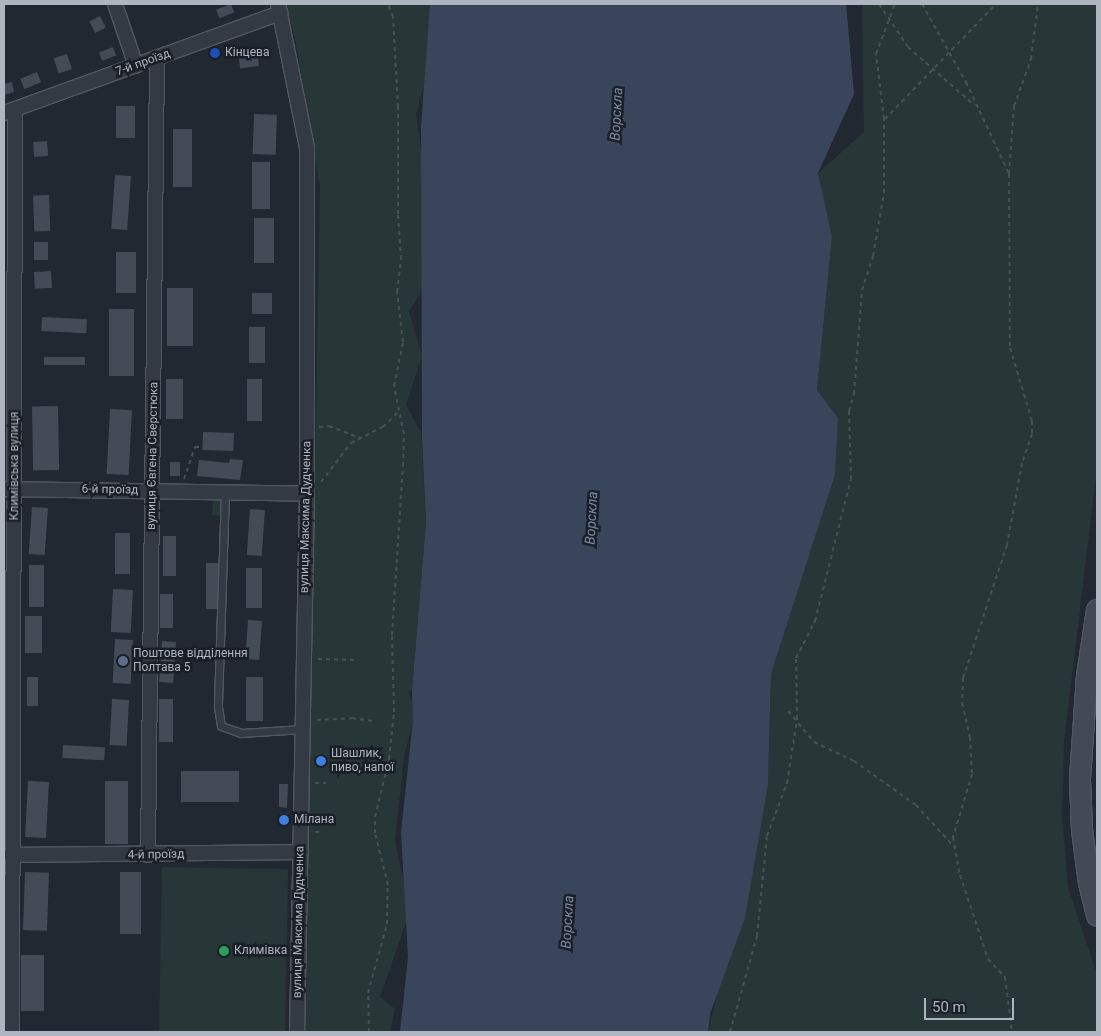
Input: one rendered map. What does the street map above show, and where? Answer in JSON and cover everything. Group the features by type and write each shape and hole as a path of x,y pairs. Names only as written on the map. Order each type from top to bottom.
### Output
{"main road":[{"path":"1097,610 1087,676 1080,780 1086,865 1097,916"}],"street":[{"path":"115,4 136,66"},
{"name":"7-й проїзд","path":"9,111 136,66 280,9"},
{"name":"вулиця Максима Дудченка","path":"280,9 306,148 306,725 297,1032"},
{"name":"вулиця Євгена Сверстюка","path":"148,855 157,58"},
{"name":"Климівська вулиця","path":"9,111 10,489 7,826 11,855 12,1032"},
{"name":"6-й проїзд","path":"10,489 307,494"},
{"name":"4-й проїзд","path":"11,855 301,852"}],"lane":[{"path":"225,492 218,706 221,726 241,733 306,725"}],"path":[{"path":"369,1032 368,993 387,924 388,885 374,833 375,817 388,767 394,712 392,635 404,434 397,414 394,386 403,342 397,299 401,259 398,214 398,107 394,27 388,4"},
{"path":"879,4 908,47 976,107"},
{"path":"730,1032 757,936 767,836 787,783 797,721 796,658 815,621 851,479 849,411 854,394 862,290 873,256 884,193 884,119 876,54 895,4"},
{"path":"922,4 950,54 1009,174"},
{"path":"884,119 932,68 950,54 996,4"},
{"path":"1012,1032 1005,977 988,959 960,875 954,837 972,774 970,738 962,703 963,678 1007,545 1022,463 1032,434 1032,421 1010,348 1009,174 1014,106 1031,59 1038,4"},
{"path":"307,494 323,480 351,443 383,427 397,414"},
{"path":"307,424 320,428 329,426 361,438"},
{"path":"183,491 189,458 195,446 203,447"},
{"path":"316,660 358,660"},
{"path":"788,711 814,742 854,761 916,805 956,849"},
{"path":"306,725 352,718 374,721"},
{"path":"315,783 326,783"},
{"path":"310,832 322,832"}],"shaded area":[{"path":"285,4 431,4 432,55 416,115 427,188 426,283 409,312 422,356 406,405 421,432 426,522 412,690 408,691 416,709 404,757 395,841 410,911 380,997 395,1009 390,1032 305,1032 320,187 295,38"},
{"path":"862,4 1097,4 1097,468 1064,742 1062,816 1068,887 1097,974 1097,1032 708,1032 768,784 771,674 835,475 838,418 817,390 832,236 818,173 864,132"},
{"path":"213,501 223,501 223,516 212,515"},
{"name":"Климівка","path":"162,867 288,869 285,1032 159,1032"}],"water":[{"name":"Ворскла","path":"430,4 846,4 854,94 818,173 832,236 817,390 838,418 835,475 771,674 768,784 745,918 710,1014 708,1032 400,1032 408,957 401,832 413,720 412,690 426,522 422,438 421,126"}],"building":[{"path":"231,4 234,12 219,18 216,10"},
{"path":"100,16 106,28 95,33 89,21"},
{"path":"113,47 116,55 102,61 99,52"},
{"path":"257,51 259,66 240,68 238,54"},
{"path":"67,54 72,69 59,74 54,58"},
{"path":"37,72 41,82 24,89 20,79"},
{"path":"12,82 14,92 4,95 4,84"},
{"path":"116,106 135,106 135,138 116,138"},
{"path":"254,114 277,115 276,155 253,154"},
{"path":"173,129 192,129 192,187 173,187"},
{"path":"47,141 48,156 34,157 33,142"},
{"path":"252,162 270,162 270,209 252,209"},
{"path":"115,175 131,176 127,230 111,229"},
{"path":"49,195 50,231 34,232 33,196"},
{"path":"254,218 274,218 274,263 254,263"},
{"path":"34,242 48,242 48,260 34,260"},
{"path":"116,252 136,252 136,293 116,293"},
{"path":"51,271 52,288 35,289 34,272"},
{"path":"167,288 193,288 193,346 167,346"},
{"path":"252,293 272,293 272,314 252,314"},
{"path":"109,309 134,309 134,376 109,376"},
{"path":"42,317 87,319 86,333 41,331"},
{"path":"249,327 265,327 265,363 249,363"},
{"path":"44,357 85,357 85,365 44,365"},
{"path":"166,379 183,379 183,419 166,419"},
{"path":"247,379 262,379 262,421 247,421"},
{"path":"32,406 58,406 59,470 33,470"},
{"path":"110,409 132,410 129,475 107,474"},
{"path":"203,432 234,433 233,451 202,450"},
{"path":"230,459 243,460 240,480 197,476 199,460 229,463"},
{"path":"170,462 180,462 180,476 170,476"},
{"path":"32,507 48,508 45,555 29,554"},
{"path":"250,509 265,510 262,556 247,555"},
{"path":"115,533 130,533 130,574 115,574"},
{"path":"163,536 176,536 176,576 163,576"},
{"path":"206,563 219,563 219,609 206,609"},
{"path":"29,565 44,565 44,607 29,607"},
{"path":"246,568 262,568 262,608 246,608"},
{"path":"113,589 133,590 131,633 111,632"},
{"path":"160,594 173,594 173,628 160,628"},
{"path":"25,616 42,616 42,653 25,653"},
{"path":"248,620 262,621 259,660 245,659"},
{"name":"Поштове відділення Полтава 5","path":"115,639 133,640 131,684 113,683"},
{"path":"162,641 176,642 173,683 159,682"},
{"path":"27,677 38,677 38,706 27,706"},
{"path":"246,677 263,677 263,721 246,721"},
{"path":"112,699 129,700 127,746 110,745"},
{"path":"159,699 173,699 173,742 159,742"},
{"path":"63,745 105,747 104,760 62,758"},
{"name":"Шашлик, пиво, напої","path":"317,754 325,754 325,767 317,767"},
{"path":"181,771 239,771 239,802 181,802"},
{"path":"28,781 49,782 46,838 25,837"},
{"path":"105,781 128,781 128,844 105,844"},
{"path":"279,784 288,784 287,808 279,807"},
{"path":"280,813 288,813 288,826 280,826"},
{"path":"25,872 49,873 47,931 23,930"},
{"path":"120,872 141,872 141,934 120,934"},
{"path":"21,955 44,955 44,1011 21,1011"}],"place":[{"name":"Кінцева","path":"215,53"},
{"name":"Поштове відділення Полтава 5","path":"123,661"},
{"name":"Шашлик, пиво, напої","path":"321,761"},
{"name":"Мілана","path":"284,820"},
{"name":"Климівка","path":"224,951"}]}
